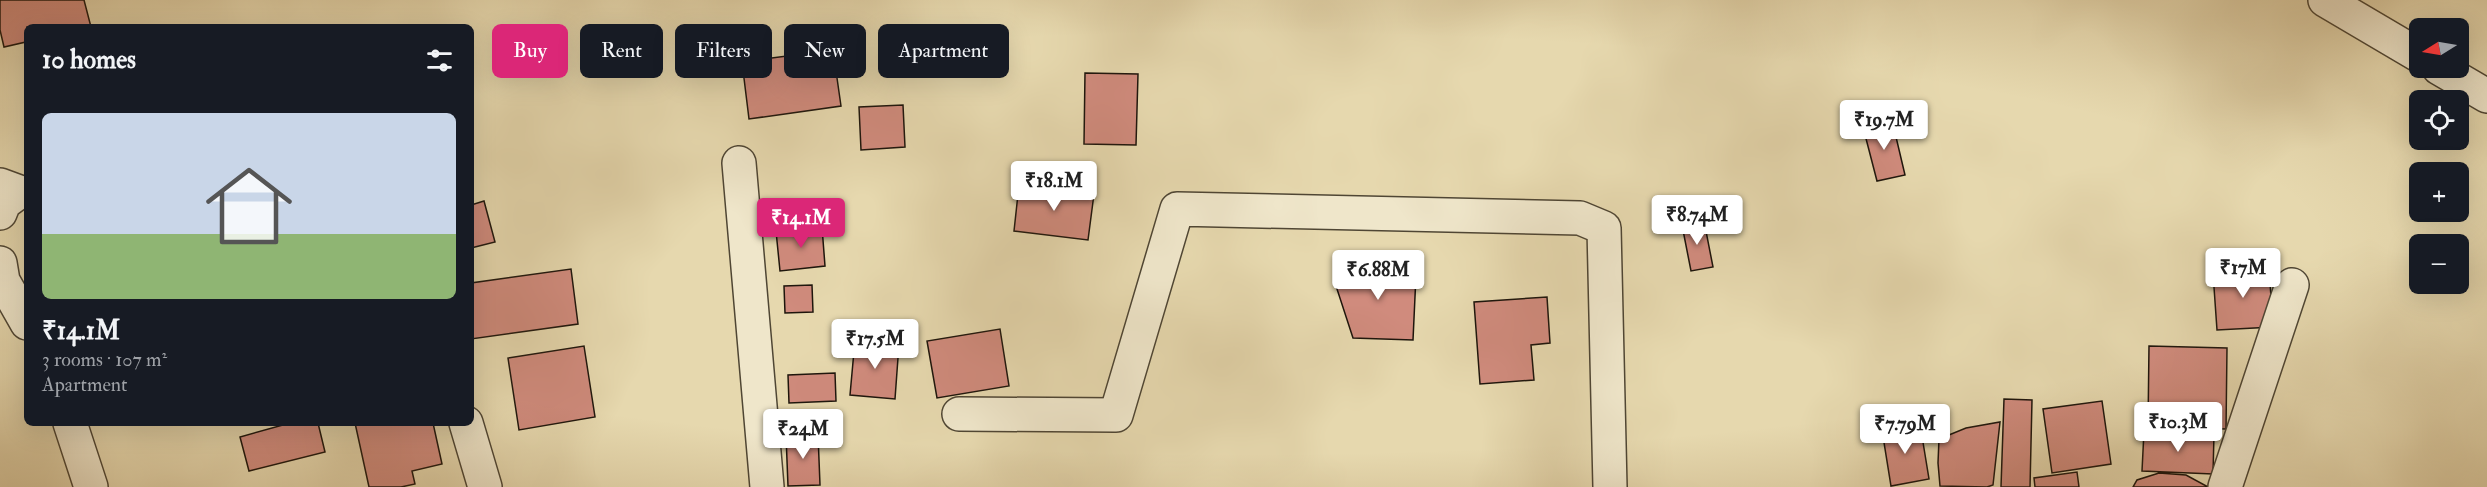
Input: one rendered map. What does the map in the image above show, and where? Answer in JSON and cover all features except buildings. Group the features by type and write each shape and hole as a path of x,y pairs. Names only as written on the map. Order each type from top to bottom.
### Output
{"street":[{"path":"2325,0 2409,50"},
{"path":"2456,78 2487,96"},
{"path":"740,163 767,487"},
{"path":"959,414 1116,415 1176,209 1580,218 1604,228 1610,487"},
{"path":"0,264 3,281 24,318"},
{"path":"2225,487 2292,285"},
{"path":"71,426 91,487"},
{"path":"467,426 485,487"}]}
